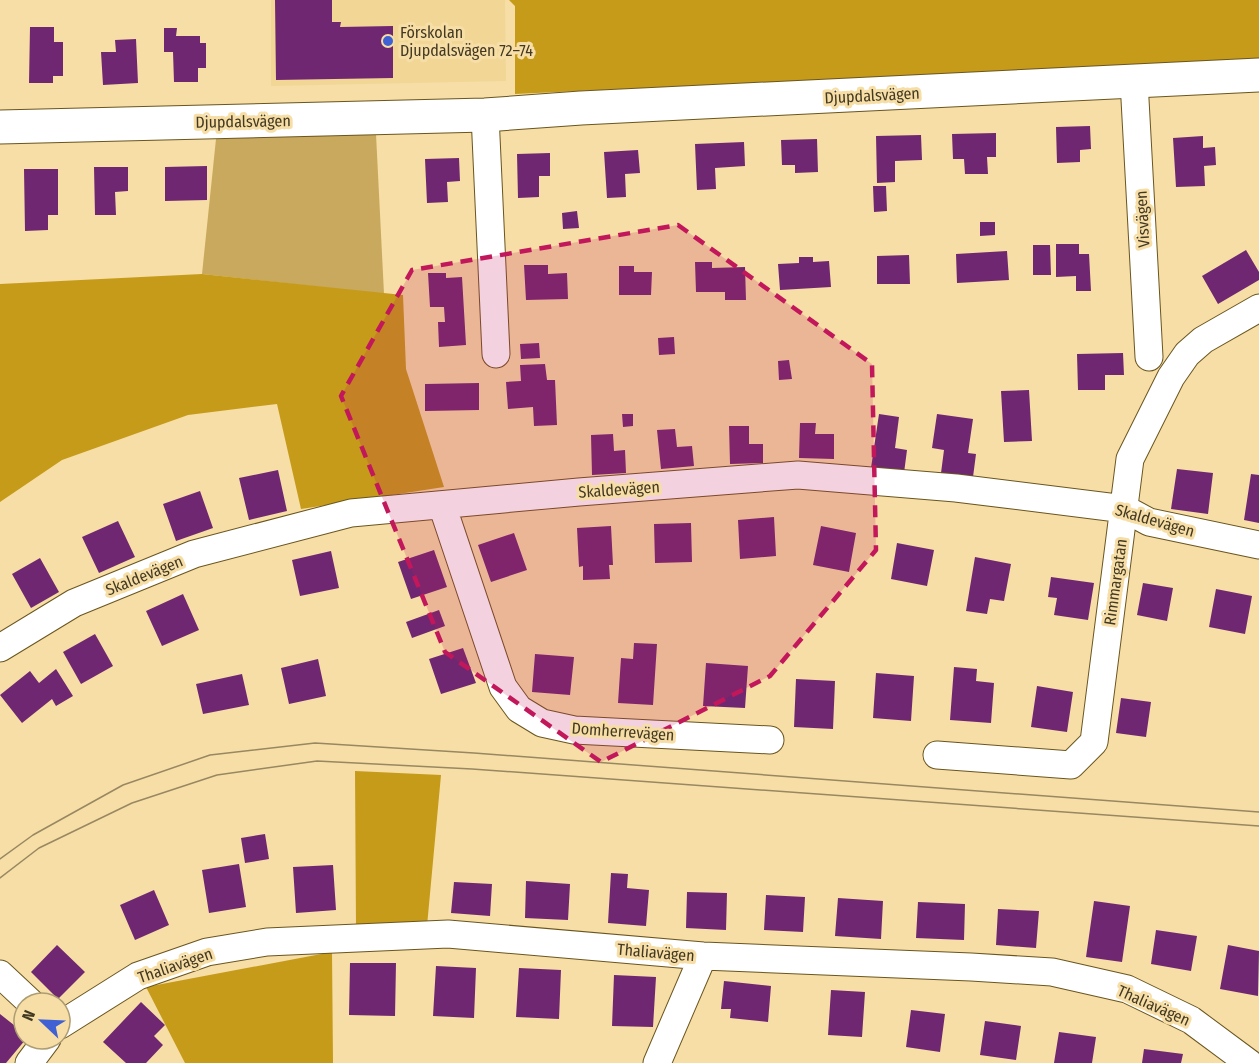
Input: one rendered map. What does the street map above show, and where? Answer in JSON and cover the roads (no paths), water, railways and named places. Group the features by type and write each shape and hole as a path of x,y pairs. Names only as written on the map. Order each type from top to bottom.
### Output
{"street":[{"name":"Djupdalsvägen","path":"0,127 485,115 581,108 1259,75"},
{"name":"Visvägen","path":"1134,81 1149,357"},
{"path":"485,115 496,354"},
{"name":"Rimmargatan","path":"937,755 1071,765 1094,741 1130,459 1187,354 1203,340 1259,308"},
{"name":"Skaldevägen","path":"0,648 74,603 194,554 351,513 798,475 956,488 1125,509 1149,522 1259,545"},
{"name":"Domherrevägen","path":"442,505 504,687 519,709 542,723 574,730 770,740"},
{"name":"Thaliavägen","path":"72,1017 138,976 207,952 267,942 448,934 703,956 1052,972 1127,989 1191,1020 1249,1063"},
{"path":"657,1063 703,956"},
{"path":"0,974 18,991"}],"tram line":[{"path":"0,859 33,835 123,785 210,755 315,743 1259,812"},
{"path":"0,878 39,848 132,803 217,775 317,761 472,769 1259,826"}],"place":[{"name":"Förskolan Djupdalsvägen 72–74","path":"388,41"}]}
